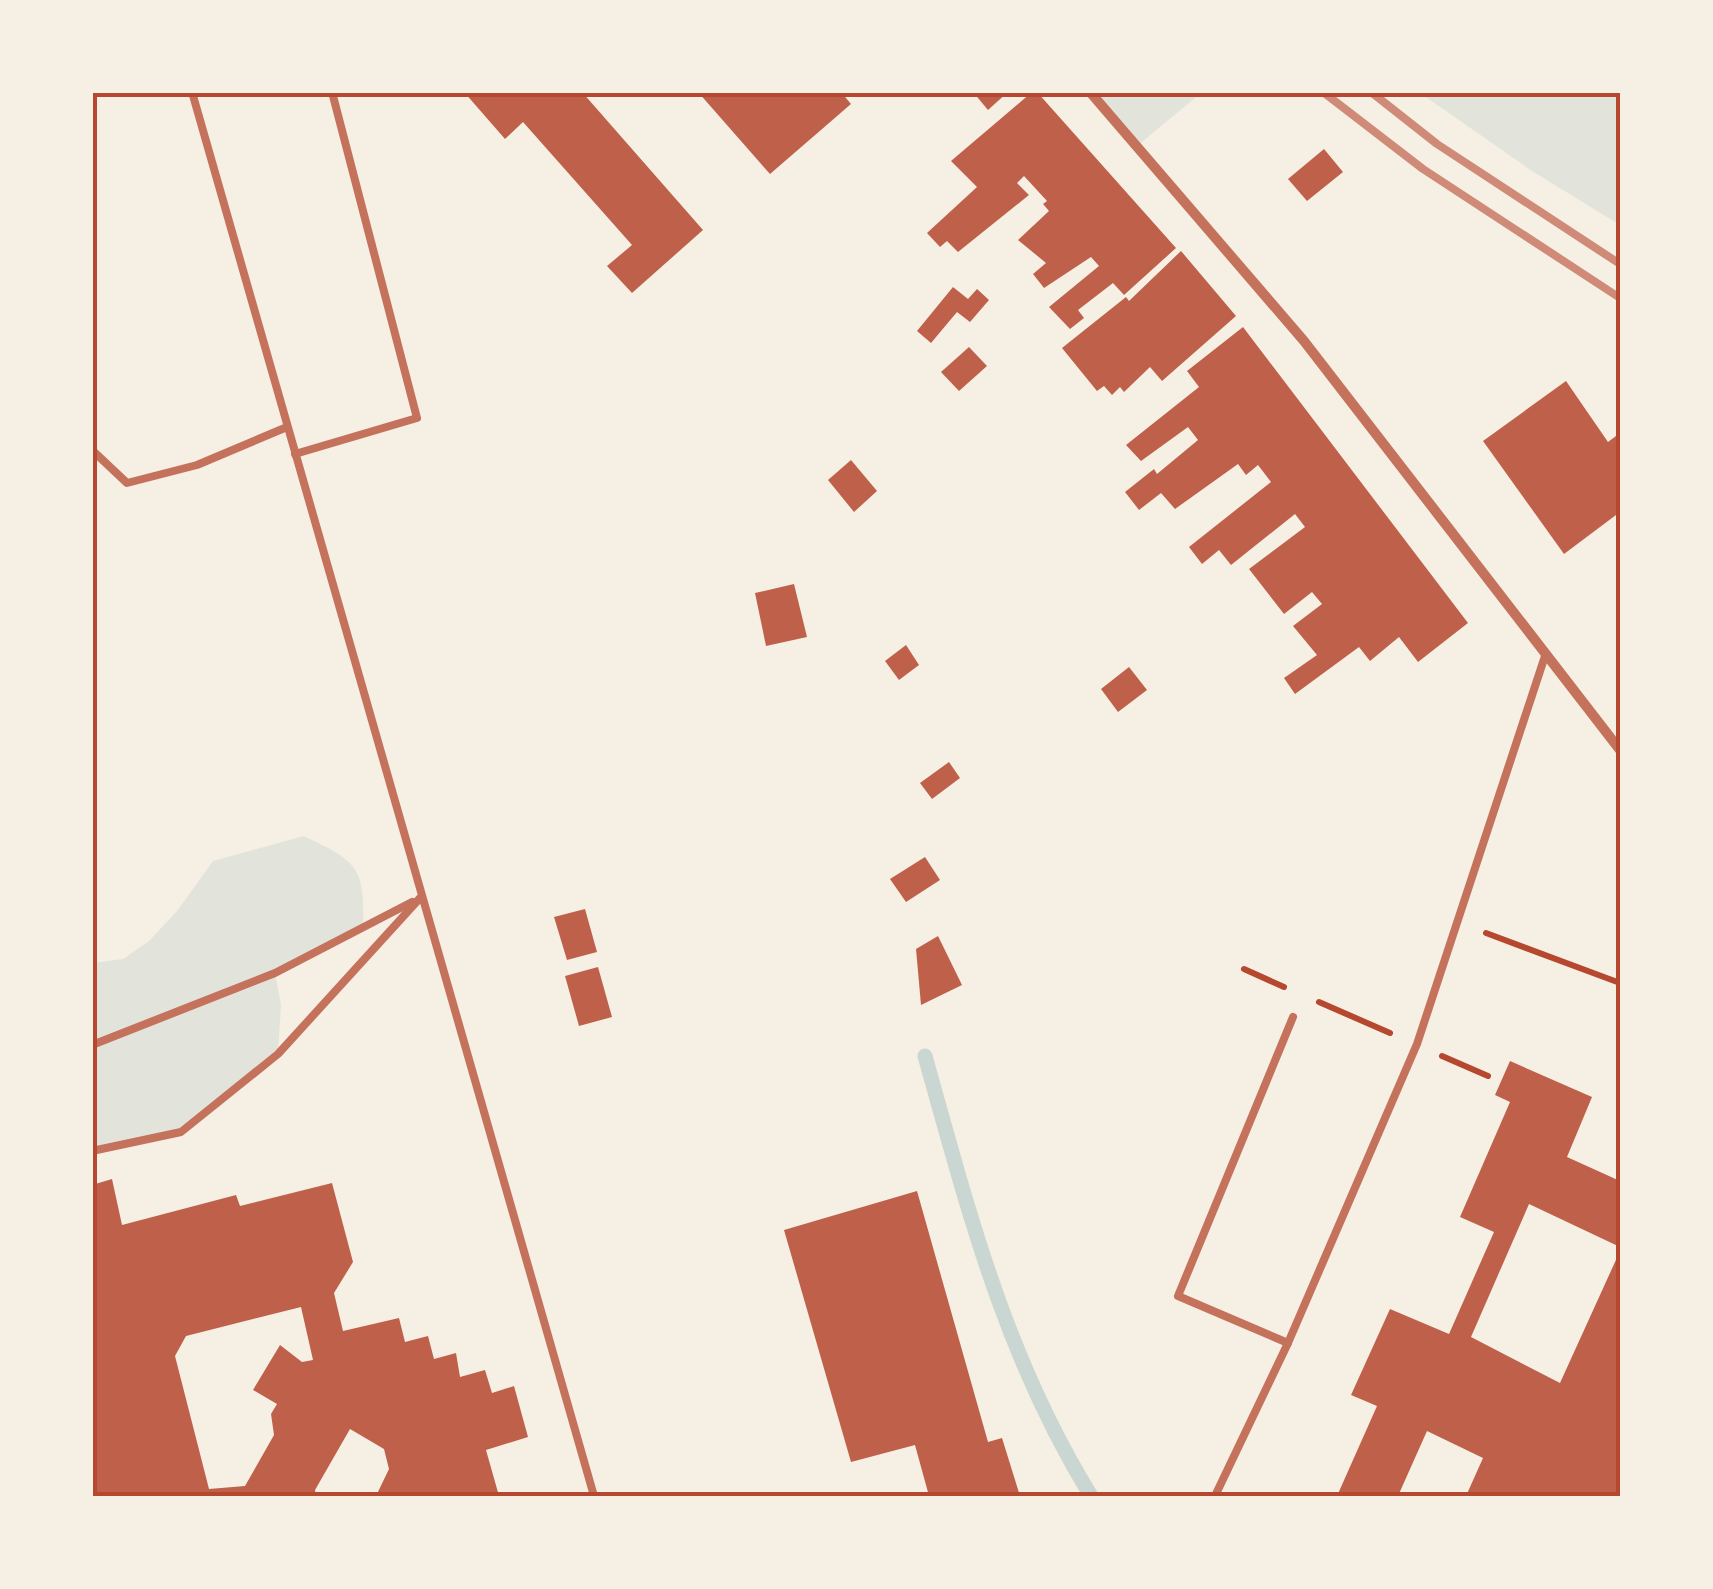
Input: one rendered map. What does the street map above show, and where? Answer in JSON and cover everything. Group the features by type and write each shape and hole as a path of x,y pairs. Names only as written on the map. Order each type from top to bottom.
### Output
{"street":[{"path":"1090,92 1304,341 1620,750"}],"lane":[{"path":"192,92 594,1496"},
{"path":"295,454 417,418 332,92"},
{"path":"92,450 127,483 198,465 287,426"},
{"path":"1215,1496 1288,1343 1417,1044 1545,656"},
{"path":"92,1045 275,973 420,898"},
{"path":"92,1151 181,1132 278,1054 420,898"},
{"path":"1288,1343 1178,1296 1293,1017"}],"path":[{"path":"1456,922 1620,983"},
{"path":"1244,969 1296,992"},
{"path":"1313,999 1488,1076"}],"shaded area":[{"path":"1090,93 1201,93 1137,146"},
{"path":"1420,93 1620,93 1620,225 1532,171"},
{"path":"304,836 347,860 354,869 362,891 363,927 275,973 281,1005 278,1054 181,1132 93,1151 92,963 123,959 149,941 177,911 213,861"}],"building":[{"path":"464,92 582,92 703,230 632,293 607,266 632,245 523,122 505,139"},
{"path":"698,92 841,92 851,104 770,174"},
{"path":"973,92 1008,92 988,110"},
{"path":"1032,92 1037,92 1176,248 1124,295 1113,283 1078,310 1084,318 1070,329 1049,307 1099,266 1091,257 1044,288 1033,274 1046,263 1018,240 1049,211 1043,204 1047,201 1024,176 1017,183 1029,195 958,252 947,241 940,247 927,233 977,187 951,161"},
{"path":"1324,149 1343,172 1307,201 1288,179"},
{"path":"1181,251 1236,316 1162,381 1150,367 1124,392 1120,387 1112,395 1104,386 1097,391 1062,348 1126,297 1129,301"},
{"path":"953,287 968,299 977,289 989,300 970,322 957,312 931,343 917,331"},
{"path":"1243,327 1468,623 1418,662 1399,637 1370,661 1359,647 1295,694 1284,678 1317,655 1293,626 1322,604 1312,592 1284,614 1249,569 1305,527 1295,514 1231,565 1219,550 1202,564 1189,547 1271,482 1258,465 1246,475 1238,464 1175,509 1161,493 1139,510 1125,492 1154,469 1157,474 1198,440 1188,427 1141,461 1126,445 1199,387 1187,371"},
{"path":"969,347 987,366 959,391 941,372"},
{"path":"1566,381 1608,442 1620,433 1620,512 1564,554 1483,441"},
{"path":"851,460 877,491 854,512 828,480"},
{"path":"794,584 807,637 766,646 755,593"},
{"path":"906,645 919,665 899,680 885,661"},
{"path":"1129,667 1147,690 1118,712 1101,689"},
{"path":"949,762 960,778 932,799 920,783"},
{"path":"925,857 940,880 906,902 890,879"},
{"path":"585,909 597,952 567,960 554,917"},
{"path":"938,936 962,985 921,1005 916,949"},
{"path":"598,967 612,1017 579,1026 565,976"},
{"path":"1510,1061 1592,1097 1567,1157 1620,1181 1620,1247 1529,1204 1471,1337 1560,1383 1620,1251 1620,1496 1466,1496 1483,1458 1427,1431 1398,1496 1337,1496 1377,1406 1351,1395 1390,1309 1449,1334 1494,1232 1460,1217 1510,1102 1495,1095"},
{"path":"112,1179 122,1225 236,1195 240,1206 332,1183 353,1262 334,1293 343,1331 399,1318 405,1342 428,1336 434,1359 456,1353 460,1377 485,1370 492,1393 514,1386 528,1437 486,1450 499,1496 376,1496 389,1469 384,1449 350,1429 315,1490 316,1496 95,1496 92,1185","holes":["301,1307 313,1360 302,1362 280,1345 253,1390 277,1404 271,1414 274,1435 245,1486 209,1489 175,1356 186,1336"]},
{"path":"917,1191 988,1442 1002,1438 1020,1496 929,1496 915,1445 851,1462 784,1230"}],"waterway":[{"path":"925,1056 974,1227 1012,1337 1061,1443 1091,1496"}],"railway":[{"path":"1323,92 1423,169 1620,298"},
{"path":"1371,92 1437,144 1620,264"}]}
